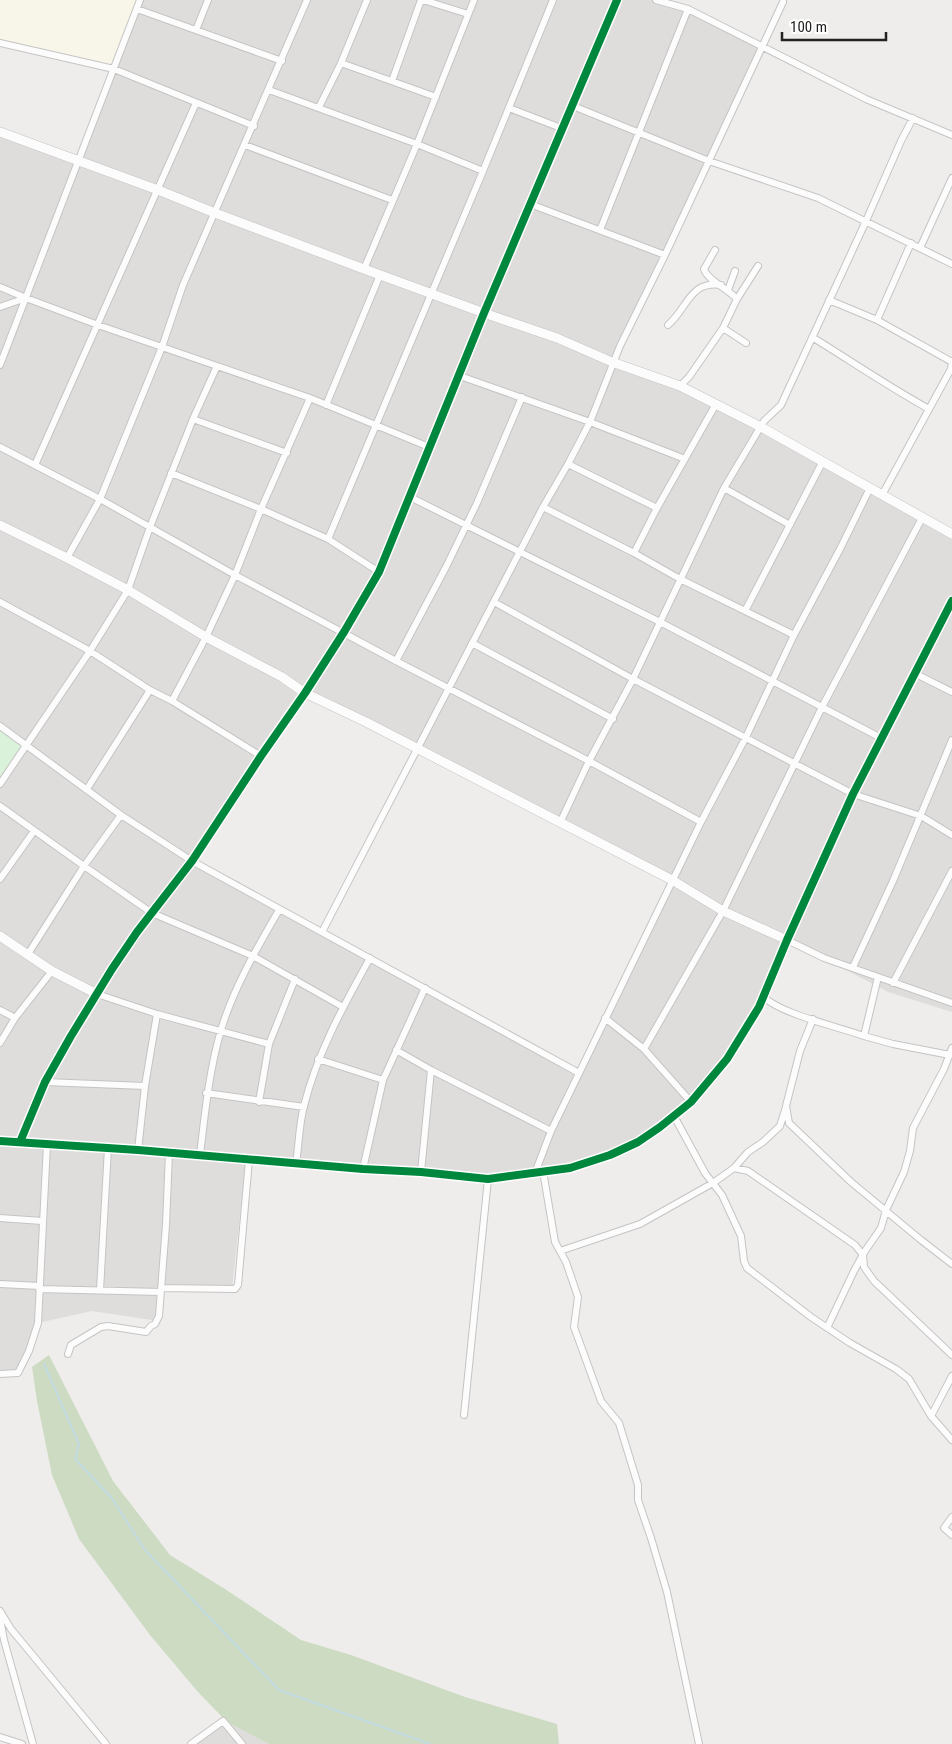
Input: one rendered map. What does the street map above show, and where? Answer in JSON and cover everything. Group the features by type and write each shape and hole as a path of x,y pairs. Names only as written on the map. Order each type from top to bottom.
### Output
{"street":[{"path":"0,365 140,0"},
{"path":"196,30 208,0"},
{"path":"67,558 100,499 162,347 183,285 308,0"},
{"path":"318,107 341,62 366,0"},
{"path":"392,81 422,0 468,14"},
{"path":"364,269 417,144 474,0"},
{"path":"328,539 553,0"},
{"path":"20,1142 46,1082 71,1036 112,969 192,861 260,756 305,693 379,572 484,313 617,0"},
{"path":"656,0 688,9 866,99 952,135"},
{"path":"322,932 542,507 590,422 612,362 665,255 783,2"},
{"path":"136,9 282,60"},
{"path":"600,230 688,9"},
{"path":"0,43 114,69 254,126"},
{"path":"341,62 436,96"},
{"path":"270,90 417,144 483,171"},
{"path":"35,465 196,103"},
{"path":"573,106 709,161 818,198 952,264"},
{"path":"509,108 561,128"},
{"path":"560,823 589,761 633,679 724,488 764,421 781,405 913,118"},
{"path":"0,132 380,275 557,338 612,362 680,386 761,427 952,534"},
{"path":"245,144 392,200"},
{"path":"920,248 952,178"},
{"path":"530,204 665,255"},
{"path":"877,320 911,243"},
{"path":"715,250 704,269 705,272 712,280 728,290 736,299"},
{"path":"680,386 689,377 723,328 736,299 758,266"},
{"path":"728,290 735,271"},
{"path":"326,405 380,275"},
{"path":"668,325 674,320 694,291 702,286 720,284"},
{"path":"0,287 98,325 310,398 429,447"},
{"path":"0,307 26,298"},
{"path":"829,300 877,320 952,362 951,369 882,495"},
{"path":"723,328 746,343"},
{"path":"812,337 863,368 891,388 929,409"},
{"path":"0,784 90,651 128,590 171,473 217,366"},
{"path":"460,376 590,422 684,459"},
{"path":"396,661 446,567 477,503 522,397"},
{"path":"172,701 206,637 235,575 261,509 310,398"},
{"path":"634,553 657,508 716,404"},
{"path":"193,419 287,453"},
{"path":"0,447 100,499 235,575 701,822"},
{"path":"744,611 823,462"},
{"path":"568,464 657,508"},
{"path":"171,473 261,509 328,539 379,572"},
{"path":"724,488 790,525"},
{"path":"699,1744 667,1592 652,1538 638,1500 638,1485 619,1423 601,1401 574,1326 578,1297 566,1262 555,1242 539,1172 551,1131 605,1018 701,822 746,737 794,635 870,488"},
{"path":"410,497 660,622 881,738"},
{"path":"542,507 634,553 680,579 794,635"},
{"path":"644,1049 723,911 822,707 922,518"},
{"path":"0,525 128,590 206,637 282,677 305,693 672,880 723,911 824,958 952,1003"},
{"path":"0,1141 421,1172 488,1179 570,1168 610,1155 638,1142 690,1102 727,1059 759,1007 853,794 952,601"},
{"path":"0,602 90,651 150,690 172,701 260,756"},
{"path":"494,602 633,679 853,794 921,816 952,834"},
{"path":"472,643 612,719"},
{"path":"914,673 952,692"},
{"path":"86,789 150,690"},
{"path":"0,726 121,815 192,861 579,1073"},
{"path":"853,967 921,816 952,740"},
{"path":"0,806 152,913 253,956 343,1007"},
{"path":"28,954 84,866 121,815"},
{"path":"0,879 34,831"},
{"path":"893,983 952,872"},
{"path":"200,1155 206,1093 221,1030 239,983 279,910"},
{"path":"0,936 52,971 97,994 157,1014 269,1044"},
{"path":"296,1163 304,1107 318,1059 343,1007 370,958"},
{"path":"0,1043 15,1018 52,971"},
{"path":"864,1036 878,977"},
{"path":"259,1102 269,1044 295,979"},
{"path":"362,1169 383,1080 425,988"},
{"path":"764,997 770,1003 864,1036 893,1044 951,1051 944,1069 913,1128 910,1151 904,1172 886,1210 881,1228 863,1254 827,1328"},
{"path":"0,1010 15,1018"},
{"path":"138,1150 145,1086 157,1014"},
{"path":"605,1018 644,1049 690,1102"},
{"path":"560,1251 640,1224 713,1182 734,1168 748,1152 764,1142 780,1126 800,1050 813,1019"},
{"path":"396,1050 431,1070 551,1131"},
{"path":"318,1059 383,1080"},
{"path":"421,1172 431,1070"},
{"path":"46,1082 145,1086"},
{"path":"206,1093 304,1107"},
{"path":"786,1106 789,1123 851,1182 952,1264"},
{"path":"674,1116 706,1173 722,1195 741,1236 744,1261 747,1268 827,1328 896,1369 909,1379 931,1416 952,1440"},
{"path":"0,1374 18,1373 29,1351 38,1323 47,1144"},
{"path":"100,1290 108,1148"},
{"path":"68,1354 71,1345 101,1327 108,1326 146,1332 158,1321 166,1225 169,1153"},
{"path":"0,1284 40,1288 100,1290 235,1289 238,1285 249,1160"},
{"path":"734,1168 748,1171 855,1245 863,1254 864,1267 874,1281 952,1355"},
{"path":"464,1415 488,1179"},
{"path":"0,1218 42,1221"},
{"path":"931,1416 952,1376"},
{"path":"952,1517 944,1528 952,1534"},
{"path":"0,1611 11,1629 106,1744"},
{"path":"0,1618 4,1640 33,1744"},
{"path":"191,1744 223,1722 242,1744"},
{"path":"0,1737 22,1744"}],"shaded area":[{"path":"0,0 139,0 113,67 0,39"},
{"path":"139,0 656,0 683,10 759,47 615,359 679,388 952,537 952,1012 888,992 789,940 757,1009 691,1102 660,1128 610,1155 546,1172 487,1177 246,1160 232,1289 162,1288 158,1321 92,1311 38,1323 18,1373 0,1375 0,132 77,161","holes":["304,689 672,883 580,1078 195,864"]},
{"path":"223,1720 269,1744 189,1744"}],"green space":[{"path":"0,728 25,747 0,784"},
{"path":"49,1355 113,1481 170,1555 301,1640 351,1655 465,1697 557,1724 559,1744 269,1744 227,1722 198,1692 150,1635 79,1539 52,1475 37,1401 32,1367"}],"waterway":[{"path":"44,1364 79,1444 75,1459 111,1497 145,1550 279,1690 430,1744"}],"cycle path":[{"path":"20,1142 45,1082 112,969 137,932 192,861 305,693 379,572 484,313 617,0"},
{"path":"0,1141 421,1172 488,1179 570,1168 610,1155 638,1142 691,1102 727,1059 759,1007 853,794 952,601"}]}
